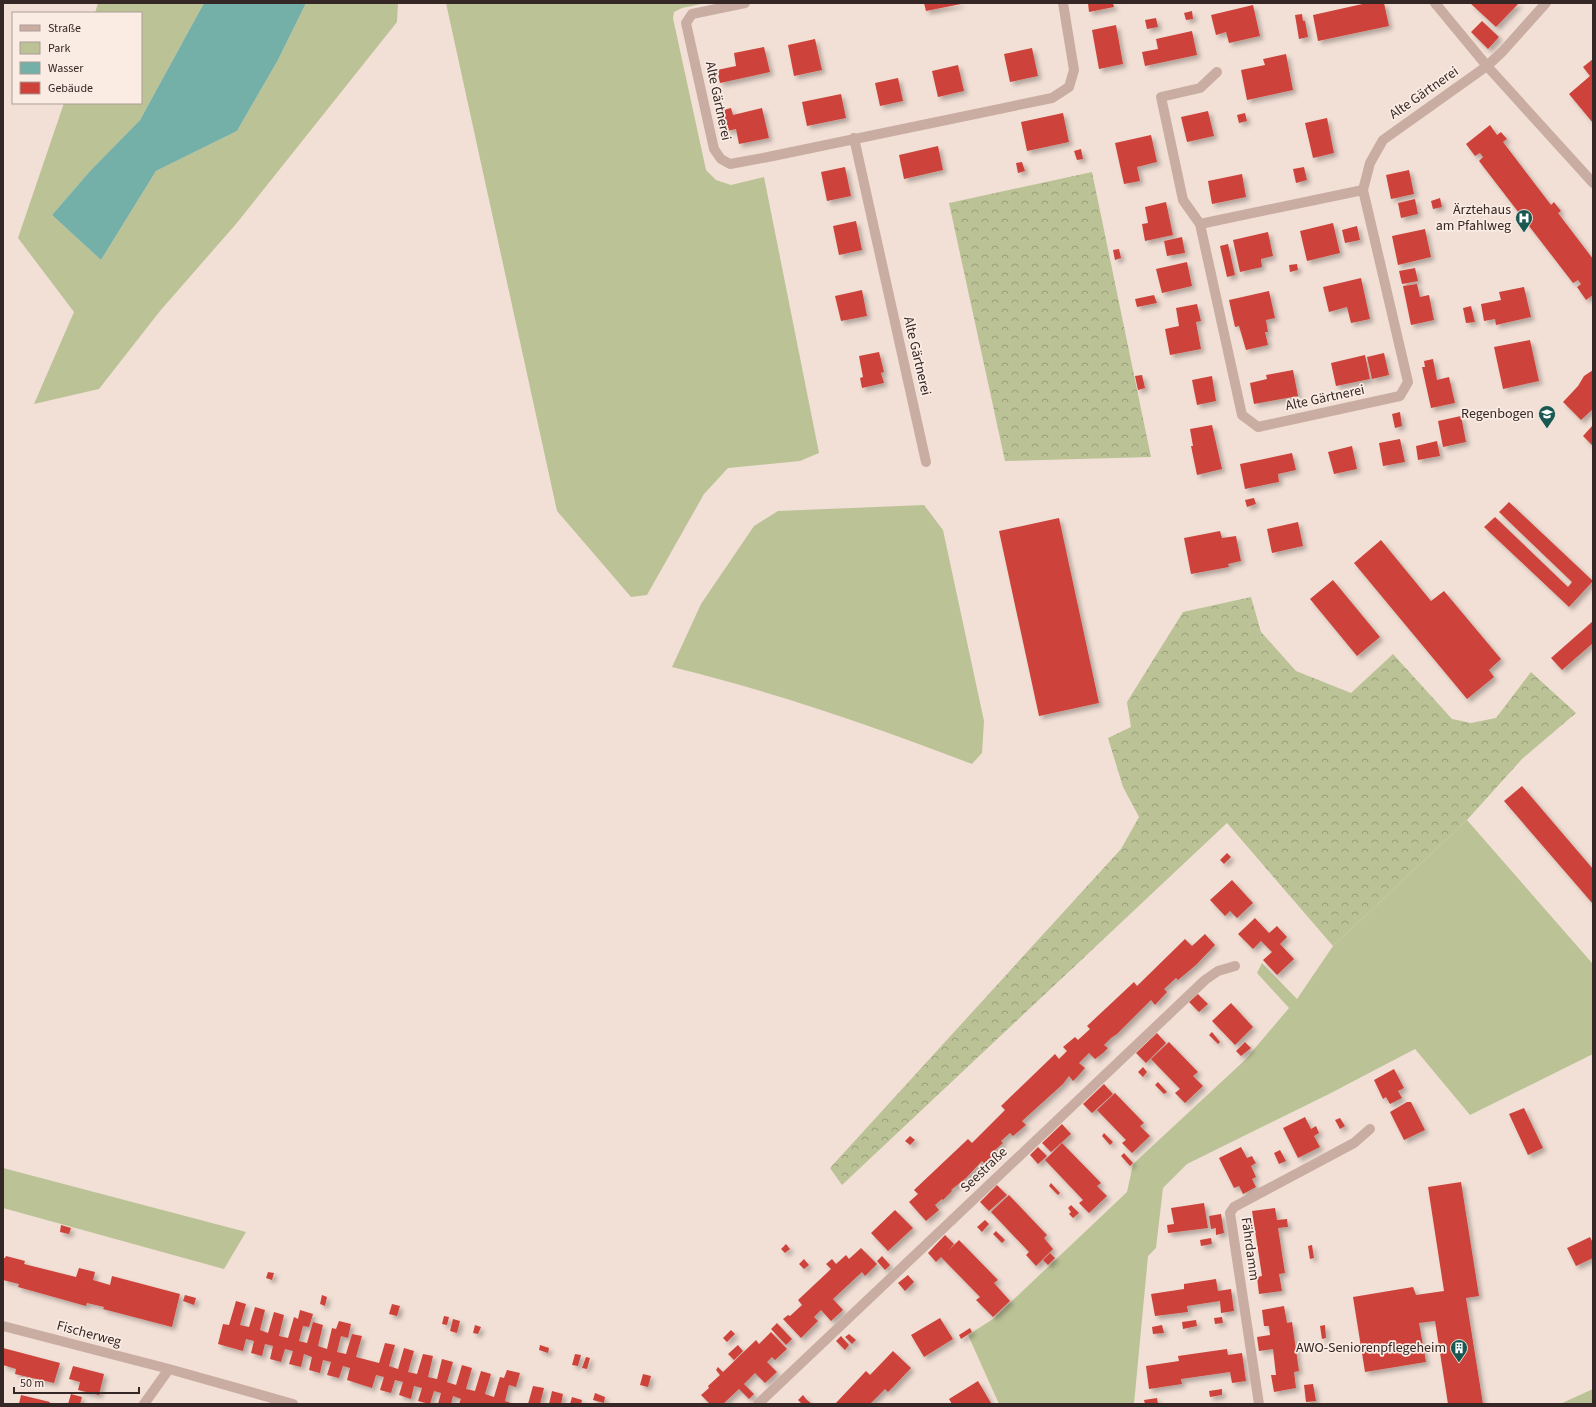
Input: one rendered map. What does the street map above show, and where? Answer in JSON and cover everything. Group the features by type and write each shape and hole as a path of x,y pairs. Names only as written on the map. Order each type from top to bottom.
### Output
{"street":[{"name":"Alte Gärtnerei","path":"745,3 692,14 686,23 714,149 721,160 730,164 1052,98 1069,87 1074,70 1063,3"},
{"path":"1435,3 1487,66 1593,183"},
{"name":"Alte Gärtnerei","path":"1217,72 1200,88 1160,97 1183,200 1200,224 1242,415 1258,427 1400,396 1408,382 1363,190 1370,163 1384,140 1487,66 1546,3"},
{"name":"Alte Gärtnerei","path":"854,138 926,462"},
{"path":"1200,224 1363,190"},
{"name":"Seestraße","path":"758,1404 1205,980 1218,972 1235,966"},
{"name":"Fährdamm","path":"1259,1404 1230,1213 1234,1207 1354,1143 1370,1129"},
{"name":"Fischerweg","path":"3,1326 168,1369 293,1404"},
{"path":"144,1404 168,1369"}],"green space":[{"path":"98,3 204,3 140,120 90,171 52,215 101,260 156,171 237,131 278,60 306,3 398,3 397,22 236,224 160,311 99,389 34,404 74,312 18,238 64,104 142,104 142,12 95,12"},
{"path":"446,3 706,3 682,8 674,12 673,18 706,170 716,180 731,185 764,177 819,453 800,461 728,468 704,494 647,595 631,597 557,511"},
{"path":"1092,172 1151,457 1005,461 949,203"},
{"path":"924,505 943,530 984,721 982,753 972,764 898,736 824,711 748,687 672,667 701,604 754,526 778,511"},
{"path":"1251,597 1261,632 1296,671 1351,693 1393,654 1452,719 1471,723 1496,718 1531,672 1576,713 1522,759 1467,820 1333,946 1227,823 842,1185 830,1168 1121,849 1139,817 1123,787 1108,738 1131,727 1127,702 1183,612"},
{"path":"1467,820 1593,963 1593,1054 1470,1115 1415,1049 1329,1094 1187,1164 1163,1188 1156,1248 1148,1256 1134,1404 999,1404 968,1335 993,1319 1127,1192 1133,1164 1245,1060 1289,1008 1257,973 1262,963 1297,999 1333,946"},
{"path":"3,1168 246,1232 224,1269 3,1208"},
{"path":"1593,1389 1593,1404 1560,1404"}],"water":[{"path":"204,3 306,3 278,60 237,131 156,171 101,260 52,215 90,171 140,120"}],"building":[{"path":"924,3 961,3 961,4 926,11"},
{"path":"1088,3 1113,3 1114,7 1089,12"},
{"path":"1367,3 1384,3 1389,26 1318,41 1313,15"},
{"path":"1470,3 1519,3 1496,27"},
{"path":"1253,5 1260,36 1229,43 1226,32 1216,35 1211,15"},
{"path":"1192,11 1193,19 1186,20 1184,13"},
{"path":"1302,14 1308,37 1299,39 1295,15"},
{"path":"1156,18 1158,27 1147,29 1145,20"},
{"path":"1482,21 1499,37 1488,49 1471,32"},
{"path":"1116,25 1123,64 1099,69 1092,30"},
{"path":"1192,31 1197,55 1145,66 1142,52 1158,49 1156,39"},
{"path":"815,39 822,70 794,76 788,45"},
{"path":"764,47 770,72 720,83 717,70 736,66 734,53"},
{"path":"1032,48 1038,76 1010,82 1004,54"},
{"path":"1286,54 1293,90 1247,100 1241,70 1265,65 1263,59"},
{"path":"1593,59 1593,123 1569,94 1590,76 1583,67"},
{"path":"958,65 964,91 938,97 932,71"},
{"path":"898,78 903,101 880,106 875,83"},
{"path":"841,94 846,118 807,126 802,102"},
{"path":"731,108 733,115 762,108 769,138 739,144 736,129 727,131 723,110"},
{"path":"1208,111 1214,136 1187,142 1181,117"},
{"path":"1063,113 1069,142 1027,151 1021,122"},
{"path":"1245,113 1247,121 1239,123 1237,115"},
{"path":"1327,118 1334,153 1313,158 1305,123"},
{"name":"Ärztehaus am Pfahlweg","path":"1490,125 1497,135 1501,132 1507,139 1503,142 1551,205 1554,202 1561,211 1558,213 1593,259 1593,295 1586,300 1577,287 1581,284 1578,280 1573,283 1479,161 1483,157 1480,153 1475,156 1466,144"},
{"path":"1151,135 1157,162 1137,167 1140,181 1124,184 1115,143"},
{"path":"938,146 943,170 904,179 899,155"},
{"path":"1081,149 1083,159 1077,160 1074,151"},
{"path":"1022,162 1025,171 1018,173 1016,163"},
{"path":"845,167 851,196 827,201 821,172"},
{"path":"1304,167 1307,180 1296,183 1293,169"},
{"path":"1409,170 1414,194 1391,199 1386,175"},
{"path":"1242,174 1246,197 1212,204 1208,181"},
{"path":"1440,198 1442,207 1433,209 1431,201"},
{"path":"1415,199 1418,214 1401,218 1398,203"},
{"path":"1166,202 1173,235 1145,241 1142,224 1148,223 1145,207"},
{"path":"856,221 862,250 839,255 833,226"},
{"path":"1333,223 1340,253 1307,261 1300,231"},
{"path":"1357,226 1360,240 1345,243 1342,230"},
{"path":"1425,229 1431,257 1398,265 1392,236"},
{"path":"1268,232 1273,256 1261,259 1262,267 1240,272 1233,240"},
{"path":"1182,237 1185,253 1167,256 1164,241"},
{"path":"1228,244 1235,275 1227,277 1220,246"},
{"path":"1119,249 1121,258 1115,260 1113,250"},
{"path":"1187,262 1192,286 1162,293 1156,269"},
{"path":"1297,264 1298,270 1290,272 1289,265"},
{"path":"1415,268 1418,281 1402,284 1399,271"},
{"path":"1361,278 1370,319 1351,323 1347,307 1329,312 1323,287"},
{"path":"1417,284 1420,297 1429,295 1434,320 1411,325 1403,286"},
{"path":"1524,287 1531,317 1496,325 1495,319 1484,321 1481,304 1501,300 1499,292"},
{"path":"862,290 867,316 841,321 835,296"},
{"path":"1269,291 1275,318 1266,320 1268,332 1265,332 1268,345 1246,350 1239,326 1235,327 1229,300"},
{"path":"1154,295 1157,303 1137,307 1135,299"},
{"path":"1197,304 1201,321 1196,322 1201,349 1170,355 1165,329 1179,326 1176,308"},
{"path":"1471,306 1475,322 1466,323 1463,308"},
{"path":"1530,340 1539,381 1503,389 1494,347"},
{"path":"879,352 884,372 881,373 884,383 862,388 860,378 863,377 859,356"},
{"path":"1384,353 1389,375 1372,379 1367,357"},
{"path":"1365,355 1370,379 1336,386 1331,363"},
{"path":"1433,359 1437,380 1449,377 1455,403 1431,408 1422,367 1425,367 1424,361"},
{"path":"1293,370 1298,396 1254,404 1250,383 1267,379 1266,375"},
{"path":"1593,370 1593,409 1581,420 1563,402 1578,386 1584,376"},
{"path":"1142,375 1145,388 1138,390 1135,376"},
{"path":"1212,376 1216,401 1197,405 1192,380"},
{"path":"1400,412 1402,426 1395,428 1392,414"},
{"path":"1461,416 1466,442 1443,447 1438,421"},
{"path":"1212,425 1222,469 1197,475 1191,446 1193,446 1190,429"},
{"path":"1593,425 1593,446 1583,436"},
{"path":"1400,439 1405,462 1383,466 1379,443"},
{"path":"1437,441 1440,456 1418,460 1416,446"},
{"path":"1352,446 1357,469 1334,474 1328,452"},
{"path":"1292,453 1296,470 1278,474 1279,482 1245,489 1240,464"},
{"path":"1254,498 1256,504 1247,507 1245,500"},
{"path":"1509,502 1593,581 1569,607 1484,527 1495,517 1568,587 1572,582 1499,512"},
{"path":"1059,518 1099,703 1039,716 999,531"},
{"path":"1298,522 1303,546 1272,553 1267,529"},
{"path":"1220,531 1222,538 1236,536 1241,561 1228,564 1229,567 1191,574 1184,538"},
{"path":"1381,540 1431,601 1444,591 1501,659 1489,670 1494,677 1467,699 1354,563"},
{"path":"1333,580 1380,637 1357,656 1310,599"},
{"path":"1593,621 1593,643 1562,670 1551,658"},
{"path":"1522,786 1593,869 1593,904 1504,801"},
{"path":"1227,853 1231,857 1224,864 1220,860"},
{"path":"1232,880 1253,903 1237,918 1230,911 1225,916 1210,900"},
{"path":"1255,918 1269,933 1277,926 1287,937 1280,944 1294,959 1277,975 1263,960 1272,952 1261,941 1253,949 1238,934"},
{"path":"1205,934 1215,945 1196,965 1178,980 1176,978 1164,989 1167,992 1155,1005 1151,1000 1104,1045 1108,1048 1103,1053 1095,1059 1089,1053 1079,1063 1085,1068 1078,1076 1073,1081 1069,1076 1063,1084 1022,1121 1026,1125 1013,1136 1010,1133 1001,1141 1003,1143 995,1150 998,1153 991,1161 986,1165 982,1161 966,1178 951,1190 952,1191 943,1200 942,1199 935,1205 939,1210 926,1221 909,1202 918,1194 914,1190 968,1139 972,1143 1005,1110 1001,1106 1055,1054 1059,1059 1067,1051 1063,1047 1075,1037 1078,1040 1090,1029 1087,1026 1134,982 1137,986 1185,939 1192,946"},
{"path":"1198,994 1208,1004 1199,1012 1189,1002"},
{"path":"1231,1003 1253,1027 1235,1045 1212,1021"},
{"path":"1212,1032 1220,1042 1218,1044 1209,1035"},
{"path":"1157,1033 1166,1043 1146,1063 1136,1053"},
{"path":"1169,1042 1198,1072 1193,1076 1203,1086 1185,1103 1175,1093 1180,1089 1151,1059"},
{"path":"1245,1042 1251,1048 1241,1056 1236,1051"},
{"path":"1143,1067 1147,1072 1143,1077 1138,1072"},
{"path":"1394,1069 1404,1088 1398,1091 1402,1098 1390,1104 1386,1097 1383,1099 1374,1080"},
{"path":"1158,1082 1167,1092 1164,1094 1155,1085"},
{"path":"1104,1084 1113,1094 1092,1113 1083,1104"},
{"path":"1115,1093 1144,1123 1140,1126 1150,1136 1132,1153 1122,1143 1126,1140 1097,1110"},
{"path":"1407,1102 1411,1102 1425,1130 1404,1140 1390,1112"},
{"path":"1524,1108 1543,1148 1528,1155 1509,1114"},
{"path":"1305,1117 1311,1129 1316,1126 1319,1133 1314,1136 1320,1147 1298,1158 1283,1128"},
{"path":"1340,1118 1345,1126 1340,1129 1335,1120"},
{"path":"1062,1124 1071,1134 1051,1152 1042,1143"},
{"path":"1104,1133 1113,1142 1110,1145 1102,1136"},
{"path":"910,1136 915,1140 910,1145 905,1141"},
{"path":"1062,1143 1101,1183 1097,1186 1107,1196 1089,1213 1079,1203 1083,1200 1045,1160"},
{"path":"1038,1147 1047,1156 1038,1164 1030,1155"},
{"path":"1241,1147 1247,1158 1252,1156 1256,1163 1251,1166 1256,1177 1252,1179 1256,1187 1243,1194 1239,1186 1234,1188 1219,1158"},
{"path":"1280,1150 1286,1161 1279,1164 1274,1153"},
{"path":"1124,1153 1133,1163 1130,1166 1121,1156"},
{"path":"1461,1182 1479,1296 1466,1298 1483,1404 1448,1404 1435,1321 1419,1323 1426,1362 1365,1372 1353,1297 1413,1287 1416,1295 1444,1291 1428,1187"},
{"path":"1051,1183 1060,1193 1058,1195 1049,1186"},
{"path":"997,1185 1007,1195 989,1211 980,1202"},
{"path":"1009,1195 1047,1235 1044,1238 1053,1249 1036,1266 1026,1255 1029,1252 991,1212"},
{"path":"1204,1203 1208,1228 1168,1233 1167,1225 1174,1224 1171,1208"},
{"path":"1071,1205 1079,1213 1073,1218 1069,1214 1071,1212 1068,1208"},
{"path":"1275,1208 1277,1220 1287,1219 1288,1227 1278,1228 1285,1273 1279,1274 1282,1291 1259,1294 1257,1277 1262,1276 1252,1211"},
{"path":"895,1210 913,1228 888,1251 871,1233"},
{"path":"1221,1214 1224,1233 1216,1235 1216,1228 1211,1229 1209,1216"},
{"path":"985,1220 989,1224 982,1232 977,1227"},
{"path":"61,1225 71,1228 69,1234 60,1232"},
{"path":"996,1231 1005,1240 1002,1243 993,1234"},
{"path":"945,1235 954,1244 948,1251 959,1240 998,1280 994,1283 1010,1301 993,1317 976,1300 980,1297 941,1257 936,1262 928,1253"},
{"path":"1590,1237 1593,1243 1593,1258 1576,1266 1567,1248"},
{"path":"1211,1238 1212,1244 1201,1246 1200,1240"},
{"path":"786,1244 790,1249 785,1253 781,1249"},
{"path":"1312,1245 1314,1258 1310,1259 1308,1246"},
{"path":"861,1248 877,1264 865,1276 862,1272 833,1299 843,1310 831,1321 821,1310 814,1317 818,1321 801,1338 783,1319 788,1315 790,1316 802,1305 798,1300 831,1269 826,1264 832,1259 836,1264 846,1255 849,1259"},
{"path":"1050,1253 1055,1258 1048,1265 1043,1260"},
{"path":"6,1256 25,1261 24,1264 76,1277 79,1268 95,1272 93,1280 110,1285 112,1276 180,1294 172,1327 103,1309 104,1307 87,1303 86,1306 18,1287 19,1284 3,1280 3,1258"},
{"path":"882,1256 890,1265 885,1270 877,1261"},
{"path":"804,1259 809,1265 804,1269 799,1264"},
{"path":"268,1272 274,1273 272,1280 266,1278"},
{"path":"908,1275 914,1282 905,1291 898,1283"},
{"path":"1216,1279 1218,1291 1231,1289 1234,1311 1221,1313 1220,1301 1187,1306 1188,1312 1155,1316 1151,1294 1184,1289 1184,1284"},
{"path":"185,1295 196,1298 194,1305 183,1301"},
{"path":"322,1295 327,1297 325,1306 320,1304"},
{"path":"236,1301 246,1304 240,1325 249,1327 255,1307 265,1310 260,1330 268,1333 274,1312 284,1315 279,1336 288,1338 294,1317 298,1319 300,1310 313,1314 309,1327 303,1326 299,1341 307,1343 313,1322 323,1325 318,1346 327,1349 332,1328 336,1329 339,1321 351,1324 348,1338 341,1336 337,1352 346,1354 352,1334 362,1336 356,1357 379,1363 385,1343 395,1345 389,1366 398,1369 404,1348 414,1351 408,1372 417,1374 423,1354 433,1356 428,1377 437,1379 442,1359 453,1362 447,1382 456,1385 462,1365 472,1368 466,1389 475,1391 481,1371 491,1374 485,1394 494,1397 500,1377 504,1378 507,1370 520,1373 516,1387 509,1385 505,1401 514,1404 459,1404 461,1399 453,1396 451,1404 438,1404 441,1393 434,1391 430,1404 418,1401 422,1388 414,1386 411,1399 399,1395 403,1382 395,1380 391,1393 380,1390 384,1377 376,1375 372,1388 347,1380 350,1368 343,1366 339,1378 327,1375 331,1362 323,1360 320,1373 309,1370 312,1357 304,1354 301,1367 289,1364 293,1351 285,1349 281,1362 270,1359 273,1346 265,1344 262,1356 251,1353 254,1341 246,1339 243,1351 218,1344 223,1324 229,1325"},
{"path":"392,1304 400,1306 397,1316 389,1314"},
{"path":"1284,1306 1287,1323 1292,1322 1299,1371 1294,1372 1296,1388 1274,1392 1271,1375 1276,1375 1273,1349 1259,1351 1257,1337 1270,1335 1269,1326 1264,1326 1262,1310"},
{"path":"444,1316 449,1317 447,1325 442,1324"},
{"path":"1222,1317 1223,1323 1215,1324 1214,1318"},
{"path":"940,1318 953,1339 924,1357 911,1335"},
{"path":"453,1319 460,1321 457,1333 450,1331"},
{"path":"1196,1320 1197,1326 1183,1329 1182,1322"},
{"path":"777,1323 792,1339 786,1345 771,1329"},
{"path":"475,1325 481,1327 478,1334 473,1333"},
{"path":"1162,1325 1164,1333 1153,1334 1152,1327"},
{"path":"1325,1325 1326,1338 1322,1339 1320,1326"},
{"path":"970,1328 972,1332 961,1339 959,1335"},
{"path":"731,1330 735,1334 727,1342 723,1338"},
{"path":"771,1332 787,1349 775,1360 772,1357 767,1362 777,1372 765,1383 755,1373 744,1384 754,1394 749,1399 739,1389 723,1404 710,1404 701,1395 720,1375 716,1370 718,1367 723,1372 756,1340 759,1344"},
{"path":"849,1334 856,1340 852,1344 845,1337"},
{"path":"841,1336 849,1345 845,1350 836,1341"},
{"path":"540,1345 549,1348 548,1353 539,1350"},
{"path":"738,1345 743,1351 734,1360 728,1354"},
{"path":"3,1348 60,1363 54,1383 15,1374 16,1369 3,1365"},
{"path":"1227,1349 1228,1355 1242,1353 1246,1381 1232,1383 1230,1372 1181,1379 1182,1384 1149,1389 1146,1366 1179,1361 1178,1356"},
{"path":"893,1351 911,1368 888,1392 885,1389 870,1404 835,1404 866,1371 870,1375"},
{"path":"575,1354 581,1355 578,1366 572,1365"},
{"path":"586,1357 590,1358 587,1369 582,1368"},
{"path":"73,1366 104,1374 99,1395 78,1390 80,1382 69,1379"},
{"path":"643,1374 651,1376 648,1387 640,1385"},
{"path":"978,1381 991,1403 952,1404 949,1399"},
{"path":"1313,1384 1316,1401 1306,1402 1304,1385"},
{"path":"533,1386 544,1388 540,1404 528,1404"},
{"path":"1222,1389 1222,1395 1210,1397 1209,1391"},
{"path":"552,1391 563,1394 561,1404 549,1404"},
{"path":"595,1393 605,1397 604,1403 593,1400"},
{"path":"71,1394 82,1397 80,1404 68,1404"},
{"path":"21,1395 50,1402 49,1404 19,1404"},
{"path":"803,1395 812,1404 802,1404 798,1400"},
{"path":"572,1397 582,1400 581,1404 570,1404"},
{"path":"1157,1398 1158,1404 1145,1404 1144,1400"}],"place":[{"name":"Ärztehaus am Pfahlweg","path":"1524,233"},
{"name":"Regenbogen","path":"1547,429"},
{"name":"AWO-Seniorenpflegeheim","path":"1459,1363"}]}
